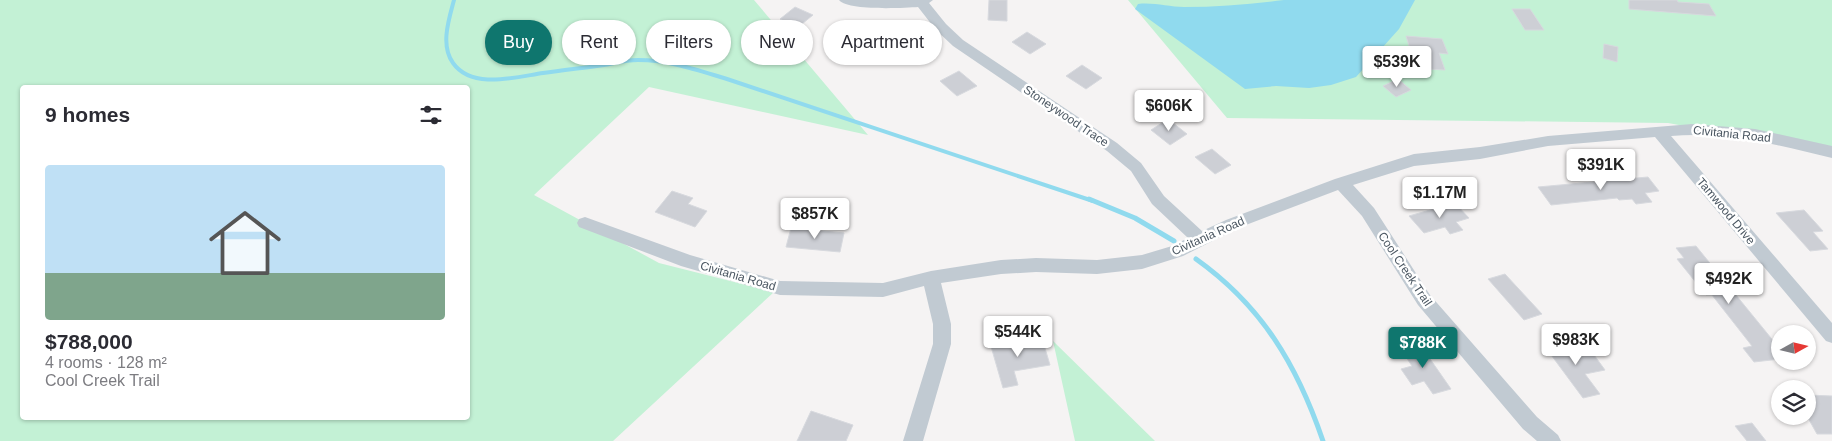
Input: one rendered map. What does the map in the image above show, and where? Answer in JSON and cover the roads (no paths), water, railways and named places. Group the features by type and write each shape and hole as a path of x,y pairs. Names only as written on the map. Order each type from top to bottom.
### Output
{"street":[{"path":"846,0 890,5 923,1"},
{"name":"Stoneywood Trace","path":"923,1 940,27 958,42 1112,147 1136,167 1158,200 1201,240"},
{"name":"Civitania Road","path":"585,223 687,261 780,288 883,290 931,278 1001,266 1036,265 1097,268 1161,257 1232,224 1341,183 1414,160 1480,153 1548,142 1692,129 1726,131 1781,139 1832,152"},
{"name":"Tamwood Drive","path":"1658,131 1832,336"},
{"name":"Cool Creek Trail","path":"1341,183 1368,212 1424,300 1530,423 1552,441"},
{"path":"913,441 942,344 942,324 931,278"}],"water":[{"path":"1284,0 1415,0 1399,29 1356,77 1331,85 1309,88 1276,86 1245,89 1135,9 1138,4 1197,7"}],"waterway":[{"path":"454,0 447,32 447,48 453,63 471,77 495,80 508,79 634,60 649,60 672,64 727,79 1093,201"},
{"path":"1089,199 1135,218 1174,241"},
{"path":"1196,259 1240,297 1274,339 1289,362 1313,413 1323,441"}]}
